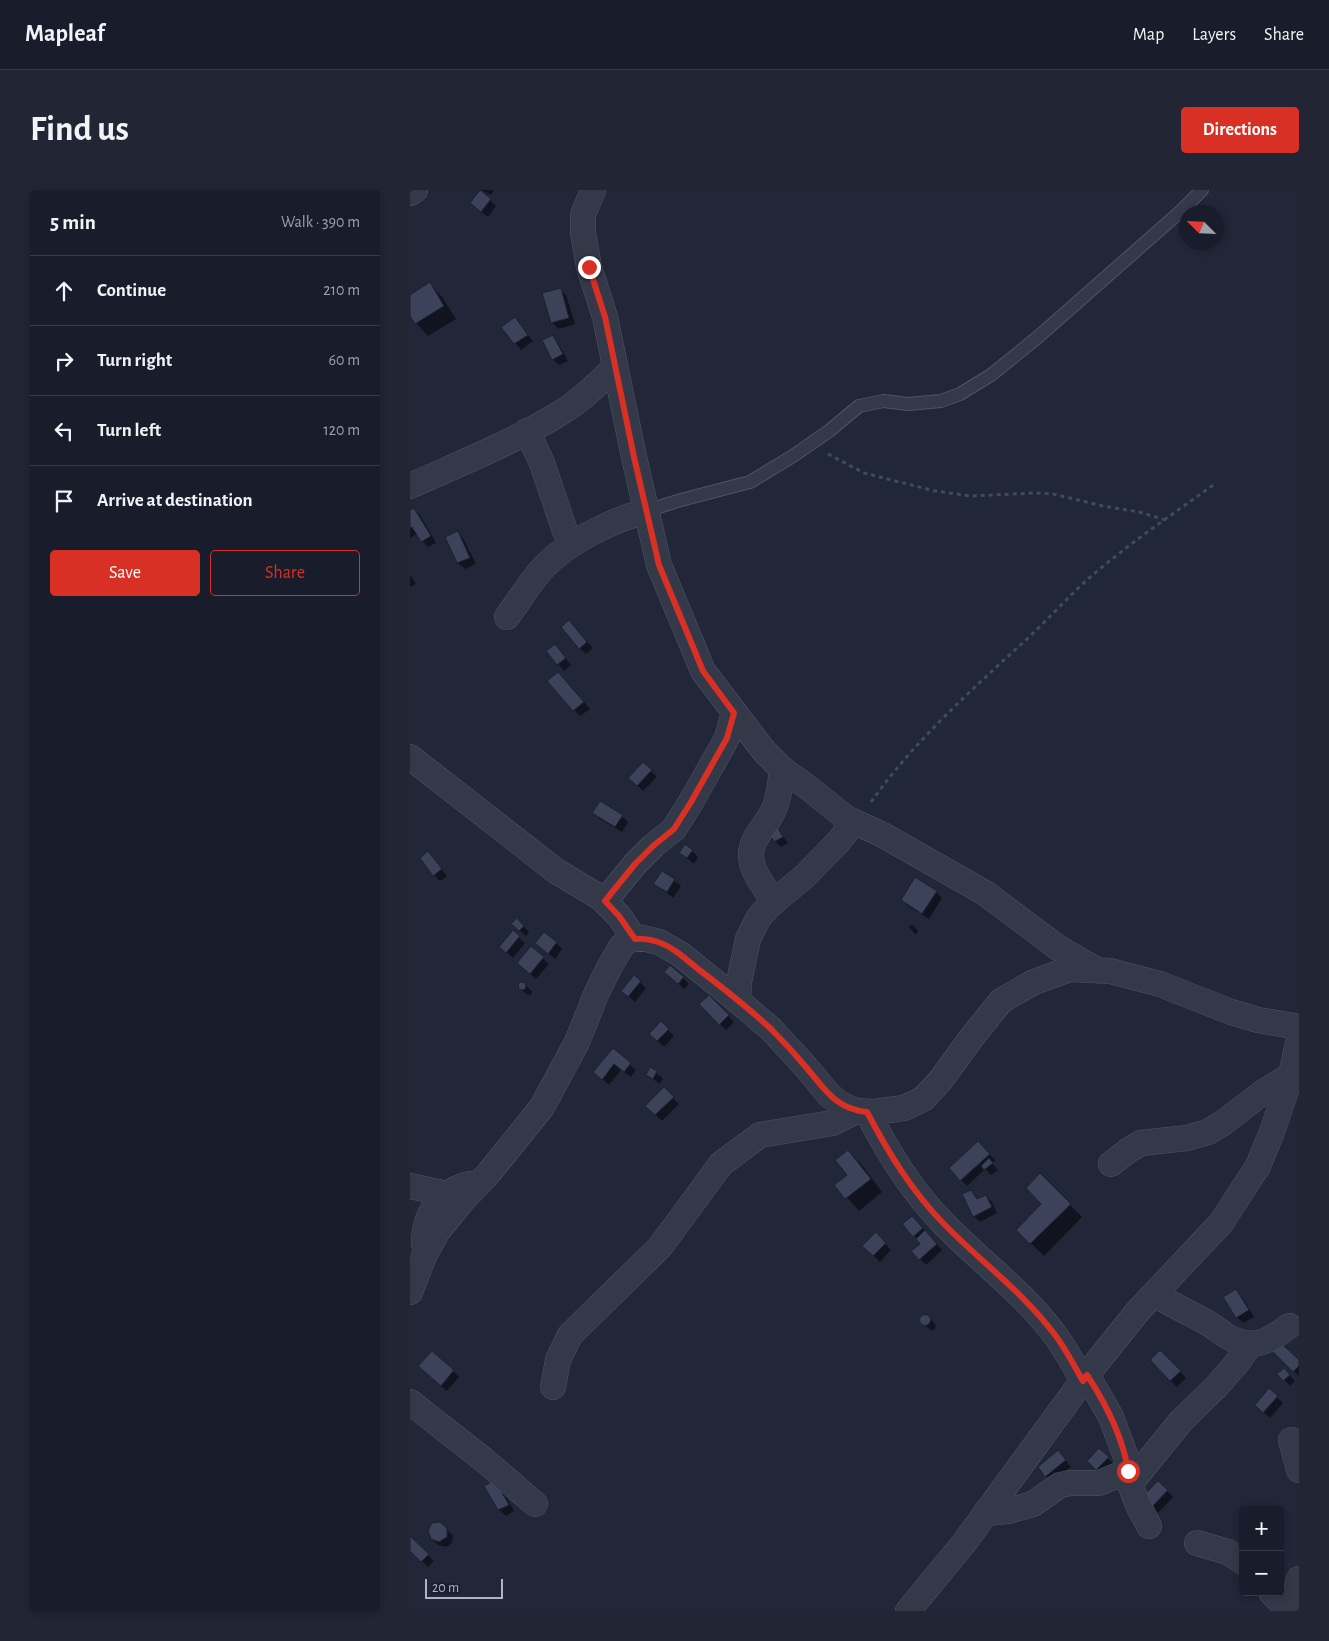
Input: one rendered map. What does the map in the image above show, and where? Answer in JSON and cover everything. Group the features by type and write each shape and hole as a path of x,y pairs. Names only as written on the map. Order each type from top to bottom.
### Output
{"street":[{"path":"410,193 415,190"},
{"path":"593,190 583,215 583,233 589,267 605,317 659,565 703,671 764,751 782,769 846,818 883,835 985,893 1057,947 1097,970"},
{"path":"410,486 563,412 590,391 615,367"},
{"path":"527,431 542,464 571,545"},
{"path":"507,617 543,568 563,550 628,516 646,511"},
{"path":"605,901 635,864 674,829 727,738 734,713"},
{"path":"410,757 556,870 605,901 619,916 635,939"},
{"path":"774,902 754,870 751,856 754,842 772,814 778,796 782,769"},
{"path":"738,1000 739,982 748,939 759,917 774,902 804,878 855,823"},
{"path":"410,1292 424,1256 437,1232 462,1201 482,1181 542,1107 577,1042 597,992 621,947 628,940 642,938 659,942 680,954 771,1029 829,1095 842,1105 862,1112 918,1194 944,1224 1027,1302 1056,1336 1111,1417 1126,1457 1129,1478 1138,1506 1149,1526"},
{"path":"553,1387 558,1360 570,1335 660,1247 721,1164 760,1135 832,1123 862,1112 904,1108 923,1099 940,1081 1001,1001 1034,982 1070,969 1110,971 1160,984 1258,1020 1299,1027"},
{"path":"908,1611 964,1543 1085,1378 1138,1311 1221,1223 1258,1166 1272,1132 1291,1075 1299,1039"},
{"path":"1111,1164 1142,1143 1187,1138 1208,1132 1262,1093 1291,1075"},
{"path":"424,1256 424,1232 429,1214 439,1200 458,1187 482,1181"},
{"path":"410,1186 447,1194"},
{"path":"1154,1294 1238,1342 1250,1345 1275,1337 1289,1326"},
{"path":"985,1513 1008,1511 1033,1504 1060,1485 1070,1483 1099,1484 1129,1478 1181,1421 1216,1388 1250,1345"},
{"path":"410,1402 484,1460 535,1504"},
{"path":"1291,1440 1299,1470"},
{"path":"1197,1543 1228,1552 1239,1559"},
{"path":"1275,1596 1290,1611 1299,1580"}],"lane":[{"path":"646,511 750,482 810,444 860,406 884,400 908,404 941,400 960,394 991,375 1080,301 1181,212 1202,190"}],"path":[{"path":"810,444 864,473 935,491 971,496 1053,494 1103,506 1139,512 1166,520"},
{"path":"855,823 902,761 960,700 1112,559 1216,483"}],"building":[{"path":"480,190 491,199 481,212 470,203"},
{"path":"430,282 444,306 415,324 410,316 410,295"},
{"path":"561,288 569,318 551,323 542,293"},
{"path":"515,317 528,335 514,344 501,327"},
{"path":"553,335 563,354 552,360 542,340"},
{"path":"414,508 431,536 421,542 412,527 410,528 410,510"},
{"path":"458,531 470,558 457,563 445,537"},
{"path":"569,620 587,642 579,649 561,627"},
{"path":"555,644 566,658 557,665 546,651"},
{"path":"558,672 584,702 573,711 547,681"},
{"path":"643,762 652,770 637,786 628,778"},
{"path":"600,801 623,815 615,827 592,813"},
{"path":"778,828 783,837 774,842 769,833"},
{"path":"685,844 693,850 687,858 679,853"},
{"path":"428,851 442,869 433,876 420,858"},
{"path":"662,871 675,879 667,892 653,884"},
{"path":"915,877 937,891 922,914 901,900"},
{"path":"517,918 524,926 519,931 511,924"},
{"path":"513,930 520,936 506,953 499,947"},
{"path":"544,932 557,942 548,954 535,943"},
{"path":"531,946 544,957 530,974 517,963"},
{"path":"670,965 684,977 678,984 664,972"},
{"path":"634,975 641,981 628,997 621,991"},
{"path":"522,982 526,986 522,990 518,986"},
{"path":"709,995 729,1015 719,1025 699,1004"},
{"path":"661,1021 669,1029 657,1041 649,1034"},
{"path":"613,1048 631,1063 624,1072 614,1064 602,1080 593,1072"},
{"path":"650,1067 657,1071 653,1079 646,1075"},
{"path":"664,1087 674,1097 655,1115 645,1106"},
{"path":"978,1141 990,1154 960,1181 949,1168"},
{"path":"848,1150 871,1179 845,1199 834,1185 847,1175 835,1160"},
{"path":"989,1158 993,1163 984,1170 981,1166"},
{"path":"1040,1173 1071,1204 1030,1244 1016,1230 1041,1204 1026,1188"},
{"path":"971,1190 977,1199 986,1195 992,1207 973,1217 962,1194"},
{"path":"912,1216 923,1228 913,1237 902,1224"},
{"path":"925,1230 937,1244 919,1260 911,1251 920,1244 916,1239"},
{"path":"876,1232 886,1243 873,1256 862,1246"},
{"path":"1236,1289 1249,1310 1236,1318 1223,1297"},
{"path":"923,1315 927,1315 930,1320 929,1324 923,1325 920,1322 920,1318"},
{"path":"1280,1342 1299,1360 1299,1366 1293,1372 1272,1351"},
{"path":"1160,1350 1181,1371 1170,1381 1150,1360"},
{"path":"432,1351 454,1370 441,1386 418,1366"},
{"path":"1284,1368 1290,1375 1283,1381 1277,1374"},
{"path":"1269,1388 1278,1396 1263,1413 1255,1405"},
{"path":"1099,1448 1109,1457 1096,1470 1087,1461"},
{"path":"1058,1450 1066,1460 1045,1477 1038,1467"},
{"path":"495,1480 509,1505 498,1510 484,1486"},
{"path":"1158,1481 1168,1490 1151,1508 1141,1498"},
{"path":"440,1522 447,1528 447,1537 439,1542 431,1539 428,1531 432,1523"},
{"path":"410,1536 429,1554 421,1562 410,1551"}],"route":[{"path":"589,267 605,317 620,393 659,565 703,671 734,713 727,738 674,829 635,864 605,901 619,916 635,939 642,938 659,942 680,954 771,1029 829,1095 842,1105 856,1111 867,1112 887,1151 918,1194 944,1224 1027,1302 1056,1336 1083,1381 1087,1375 1111,1417 1126,1457 1128,1471"}]}
